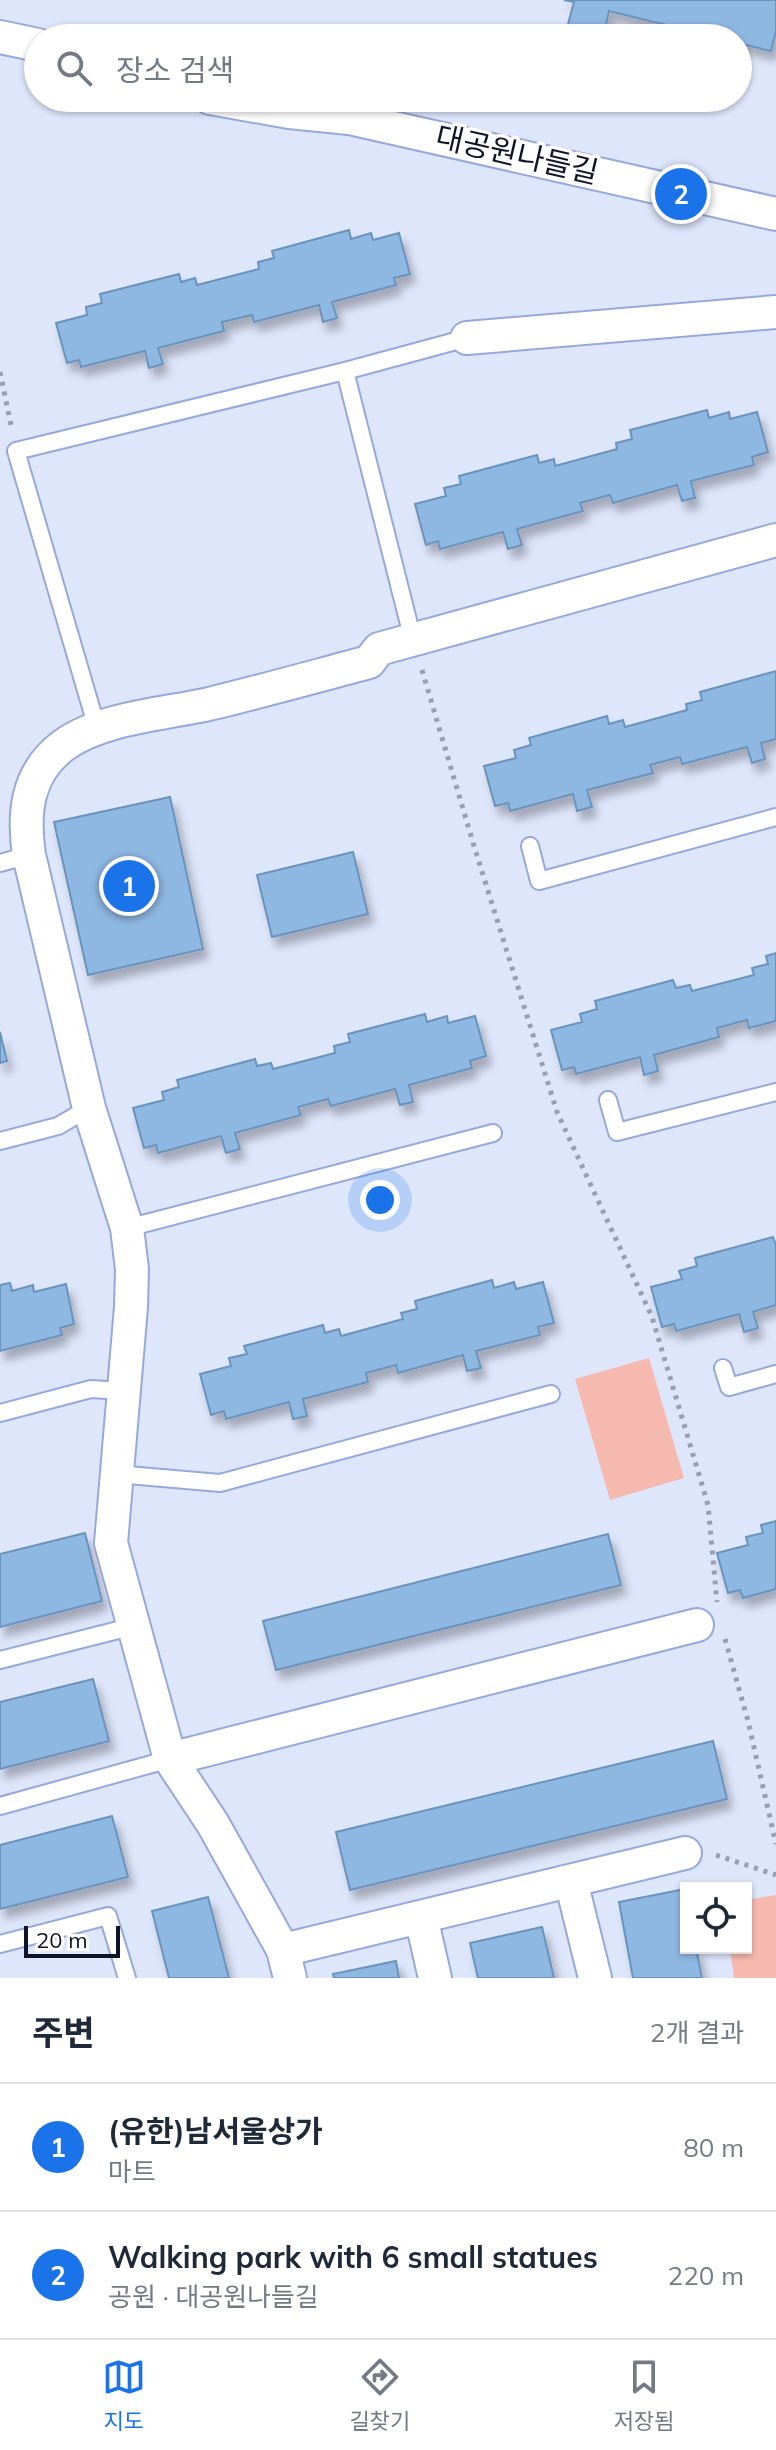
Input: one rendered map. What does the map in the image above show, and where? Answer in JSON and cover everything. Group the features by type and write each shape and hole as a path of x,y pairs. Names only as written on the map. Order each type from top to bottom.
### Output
{"street":[{"path":"0,37 24,42"},
{"name":"대공원나들길","path":"289,112 349,118 776,214"},
{"path":"467,338 776,312"},
{"path":"685,1853 421,1917 286,1964 213,1824 170,1759 111,1543 131,1307 132,1269 127,1228 15,859 25,826 30,790 45,765 63,746 97,728 209,704 369,662 379,649 776,540"},
{"path":"170,1759 712,1620"},
{"path":"571,1881 595,1978"},
{"path":"421,1917 435,1978"}],"lane":[{"path":"97,728 16,451 467,338"},
{"path":"345,371 413,640"},
{"path":"530,846 539,881 776,817"},
{"path":"608,1100 617,1132 776,1092"},
{"path":"0,1141 58,1126 89,1108"},
{"path":"127,1228 493,1133"},
{"path":"723,1368 729,1387 776,1374"},
{"path":"0,1413 91,1389 123,1391"},
{"path":"116,1474 220,1483 551,1394"},
{"path":"0,1660 134,1626"},
{"path":"0,1806 170,1759"},
{"path":"0,1944 108,1916 127,1978"}],"path":[{"path":"0,372 16,451"},
{"path":"413,640 557,1112 652,1317 708,1505 712,1620 748,1721 776,1844"},
{"path":"685,1853 720,1855 776,1875"}],"shaded area":[{"path":"649,1358 684,1478 610,1500 575,1379"},
{"path":"776,1895 776,1978 734,1978 731,1954 752,1954 752,1899"}],"building":[{"path":"564,0 776,0 776,31 771,51 752,46 752,24 662,24 609,11 606,24 568,24 574,2"},
{"path":"349,230 351,239 371,233 373,240 399,233 410,274 394,278 396,285 332,302 337,318 323,322 319,305 254,322 252,315 222,322 224,331 158,348 163,364 149,368 145,351 81,367 79,360 67,363 56,323 87,315 86,307 102,303 100,294 179,274 181,282 195,278 197,285 259,269 258,262 274,258 272,251"},
{"path":"707,410 709,418 729,412 730,419 757,412 768,452 752,457 754,465 691,481 695,498 682,501 677,485 613,503 610,495 580,503 583,511 517,529 522,545 508,549 503,532 440,549 438,541 426,545 415,504 446,496 444,488 461,484 459,476 537,455 539,463 554,459 555,466 617,449 616,443 632,439 630,430"},
{"path":"776,671 776,739 761,743 765,759 752,763 747,747 682,764 680,757 650,765 653,773 587,790 592,807 577,811 573,794 510,811 508,803 495,806 484,766 516,758 514,750 531,745 529,738 607,716 609,724 623,720 625,727 687,710 686,704 702,700 700,692"},
{"path":"170,797 203,949 88,975 54,822"},
{"path":"353,852 368,914 272,937 257,875"},
{"path":"776,953 776,1021 749,1028 747,1020 717,1028 719,1037 654,1055 658,1071 644,1075 640,1057 576,1074 574,1067 562,1070 551,1030 582,1022 580,1014 597,1009 595,1001 673,980 676,988 690,985 692,991 754,975 752,968 768,964 766,956"},
{"path":"425,1014 427,1022 447,1016 448,1023 475,1016 486,1056 470,1061 472,1068 409,1085 413,1102 400,1105 395,1089 331,1106 328,1099 298,1107 301,1115 235,1133 240,1149 226,1153 221,1136 158,1153 156,1145 144,1148 133,1108 164,1100 162,1092 179,1087 177,1080 255,1059 257,1066 271,1063 273,1069 335,1053 334,1046 350,1042 348,1034"},
{"path":"0,1032 7,1061 0,1063"},
{"path":"773,1237 776,1245 776,1305 753,1312 758,1328 744,1332 739,1314 676,1331 674,1324 662,1327 651,1287 682,1279 679,1271 697,1266 695,1258"},
{"path":"492,1280 494,1288 514,1282 516,1289 543,1282 554,1323 538,1327 540,1335 476,1351 481,1368 467,1371 463,1355 398,1373 396,1365 366,1373 368,1382 303,1399 307,1416 293,1419 289,1402 226,1419 224,1411 211,1415 200,1374 231,1366 229,1358 247,1354 244,1346 323,1325 325,1333 339,1329 341,1336 403,1319 401,1313 417,1309 415,1301"},
{"path":"10,1283 12,1291 33,1285 34,1292 66,1284 74,1324 60,1328 62,1335 0,1351 0,1285"},
{"path":"776,1521 776,1589 743,1598 740,1590 728,1593 717,1553 748,1545 746,1537 763,1533 761,1525"},
{"path":"85,1533 102,1601 0,1627 0,1554"},
{"path":"608,1534 621,1585 276,1670 263,1621"},
{"path":"93,1679 109,1741 0,1769 0,1702"},
{"path":"713,1741 727,1799 350,1890 336,1832"},
{"path":"112,1816 128,1877 0,1909 0,1845"},
{"path":"680,1890 680,1954 697,1954 702,1978 633,1978 619,1902"},
{"path":"208,1897 229,1978 169,1978 152,1911"},
{"path":"542,1927 554,1978 478,1978 470,1943"},
{"path":"396,1961 399,1978 334,1978 333,1974"}],"place":[{"name":"Walking park with 6 small statues","path":"681,194"},
{"name":"(유한)남서울상가","path":"129,886"}]}
